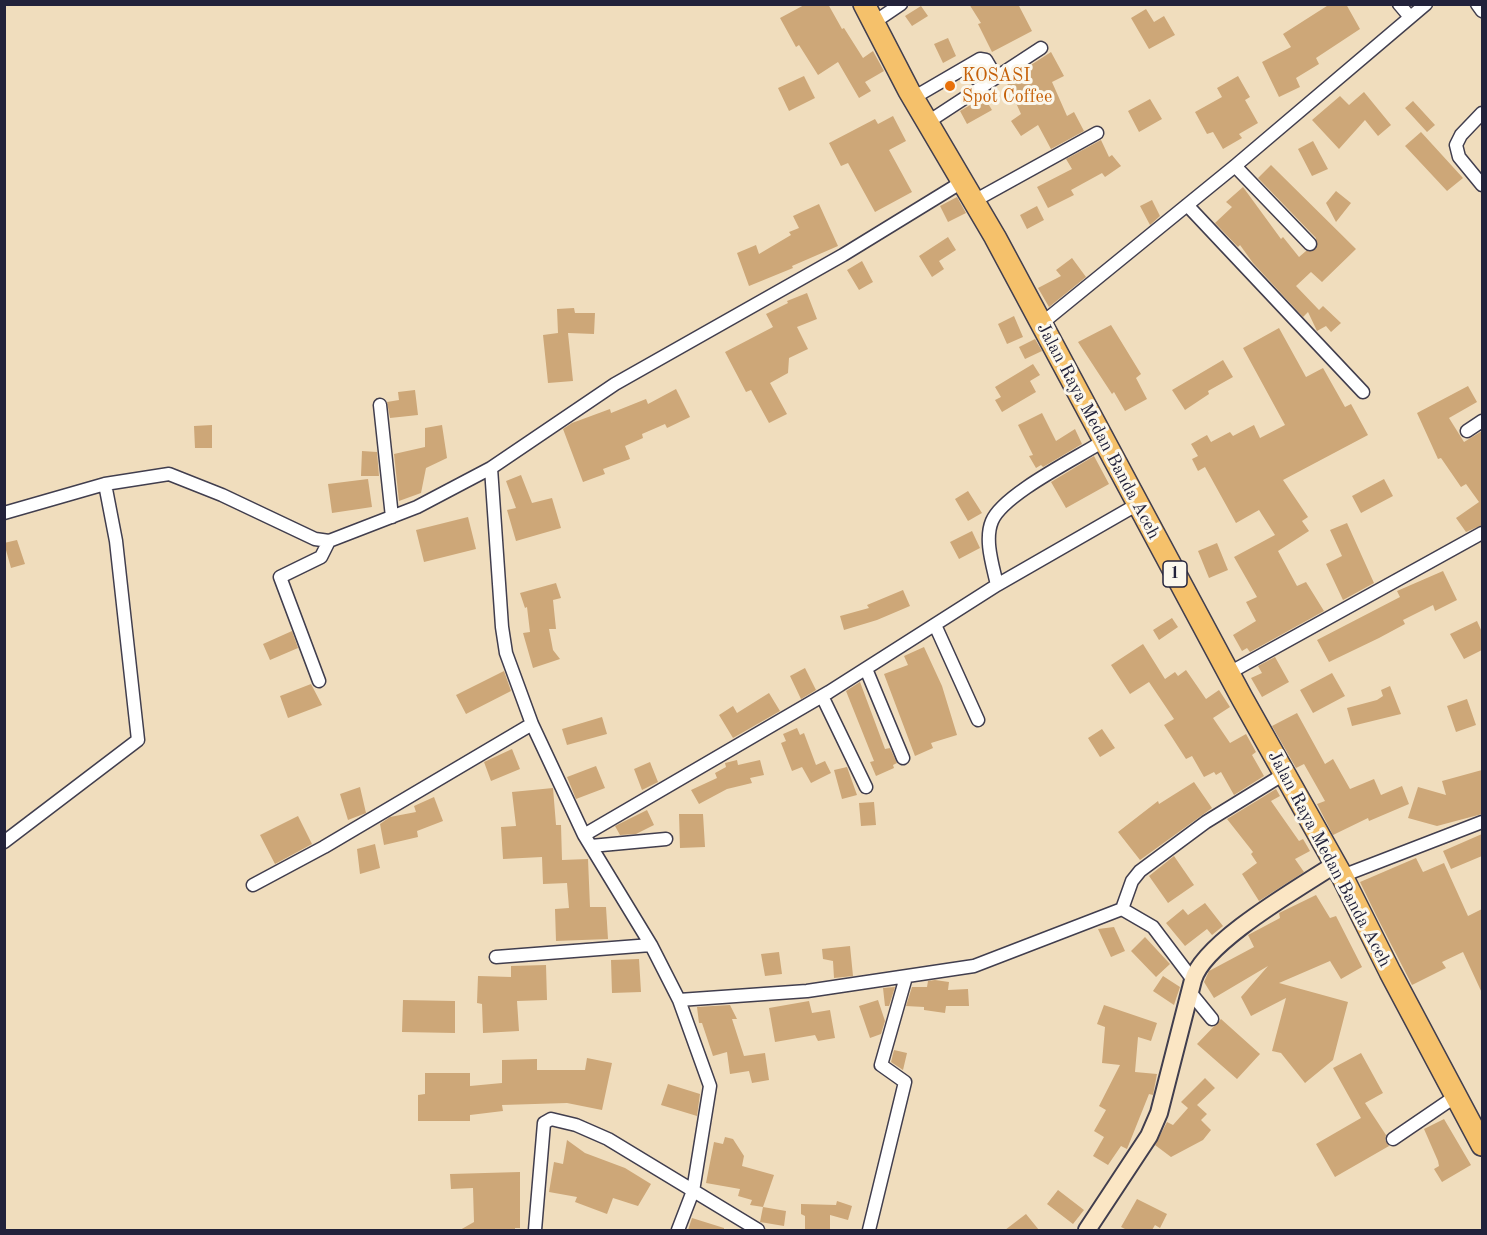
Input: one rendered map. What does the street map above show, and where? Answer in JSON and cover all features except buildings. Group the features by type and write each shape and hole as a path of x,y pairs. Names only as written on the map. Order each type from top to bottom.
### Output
{"highway":[{"name":"Jalan Raya Medan Banda Aceh","path":"869,14 913,98 974,201 1105,440 1229,673 1338,870 1482,1142"}],"street":[{"path":"869,14 901,4"},
{"path":"1399,4 1410,17"},
{"path":"1041,324 1235,166 1426,4"},
{"path":"1478,4 1482,11"},
{"path":"927,122 1041,48"},
{"path":"913,98 981,58 986,60 996,77"},
{"path":"1482,113 1461,135 1456,145 1459,157 1482,184"},
{"path":"974,201 1096,133"},
{"path":"1235,166 1310,244"},
{"path":"4,513 105,484 169,474 222,495 315,539 329,541 392,517 491,468 615,384 843,255 962,182"},
{"path":"1187,205 1363,392"},
{"path":"380,405 392,517"},
{"path":"1467,431 1482,421"},
{"path":"997,585 989,534 996,515 1018,494 1105,440"},
{"path":"491,468 503,640 514,679 532,724 587,840 651,945 679,1000 710,1086 693,1191 678,1230"},
{"path":"4,842 138,740 116,541 105,484"},
{"path":"587,840 866,669 997,585 1138,504"},
{"path":"1229,673 1482,532"},
{"path":"319,681 280,578 321,557 329,541"},
{"path":"935,625 978,720"},
{"path":"866,669 903,758"},
{"path":"822,696 866,787"},
{"path":"253,885 324,847 532,724"},
{"path":"679,1000 807,991 981,964 1122,909 1132,881 1140,871 1206,822 1284,774"},
{"path":"1087,1230 1154,1126 1163,1102 1191,986 1201,962 1217,946 1338,870 1482,822"},
{"path":"587,840 666,839"},
{"path":"1122,909 1153,927 1212,1019"},
{"path":"496,957 651,945"},
{"path":"869,1230 905,1082 881,1065 906,977"},
{"path":"1394,1139 1456,1096"},
{"path":"535,1230 544,1123 549,1119 576,1125 608,1139 758,1230"}],"place":[{"name":"KOSASI Spot Coffee","path":"950,86"}]}
